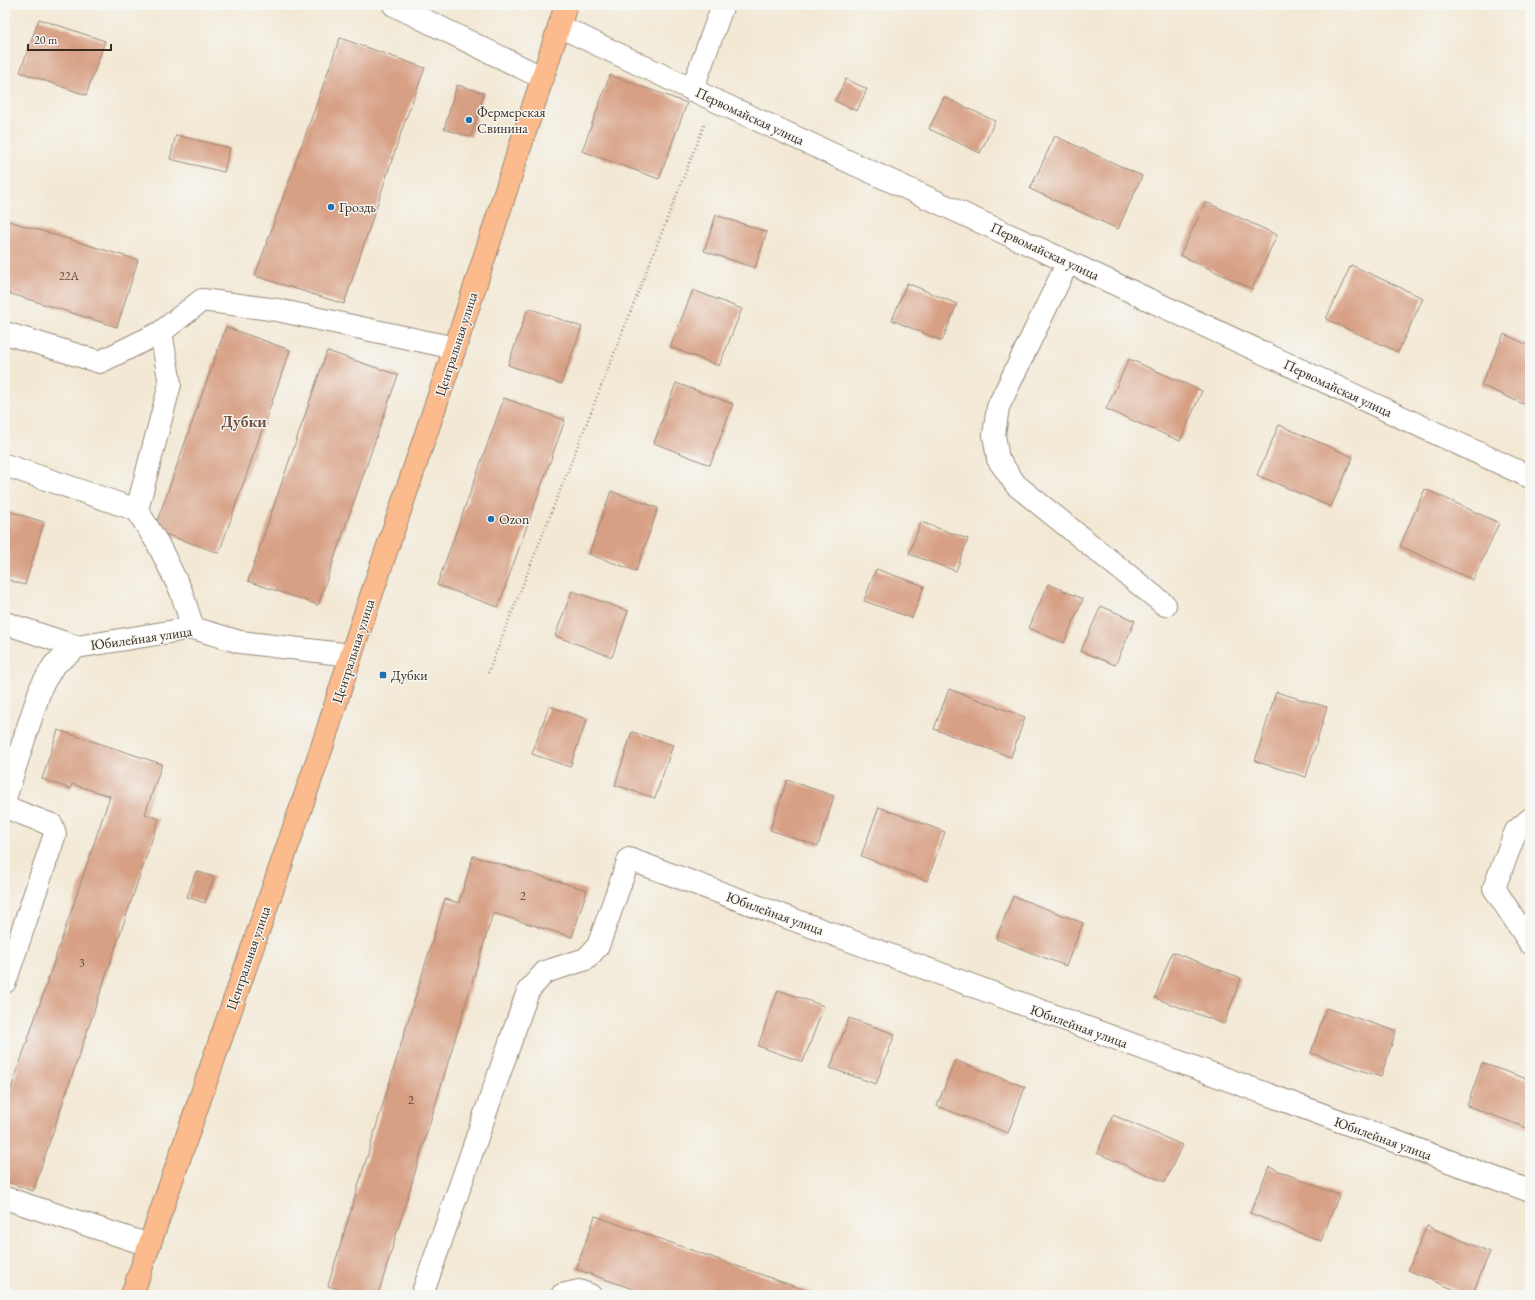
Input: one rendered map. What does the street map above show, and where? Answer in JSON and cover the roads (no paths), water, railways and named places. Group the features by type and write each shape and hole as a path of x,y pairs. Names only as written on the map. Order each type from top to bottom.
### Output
{"main road":[{"name":"Центральная улица","path":"132,1295 148,1245 322,748 351,655 454,348 566,5"}],"street":[{"path":"394,5 543,78"},
{"path":"692,90 723,5"},
{"name":"Первомайская улица","path":"559,26 692,90 1068,262 1530,477"},
{"path":"1068,262 998,407 994,435 998,459 1016,485 1165,605"},
{"path":"5,333 100,362 161,332 202,300 277,310 454,348"},
{"path":"137,510 170,384 161,332"},
{"path":"5,465 137,510 158,544 181,591 192,628"},
{"name":"Юбилейная улица","path":"5,623 77,647 192,628 240,642 351,655"},
{"path":"5,798 41,687 54,666 77,647"},
{"path":"5,807 52,825 55,834 5,982"},
{"path":"1530,819 1516,832 1494,888 1530,943"},
{"name":"Юбилейная улица","path":"422,1295 528,990 545,972 586,959 598,946 629,859 1530,1191"},
{"path":"5,1198 148,1245"},
{"path":"562,1295 579,1291 590,1295"}],"place":[{"name":"Фермерская Свинина","path":"469,120"},
{"name":"Гроздь","path":"331,207"},
{"name":"Ozon","path":"491,519"},
{"name":"Дубки","path":"383,675"}],"district":[{"name":"Дубки","path":"244,421"}]}
